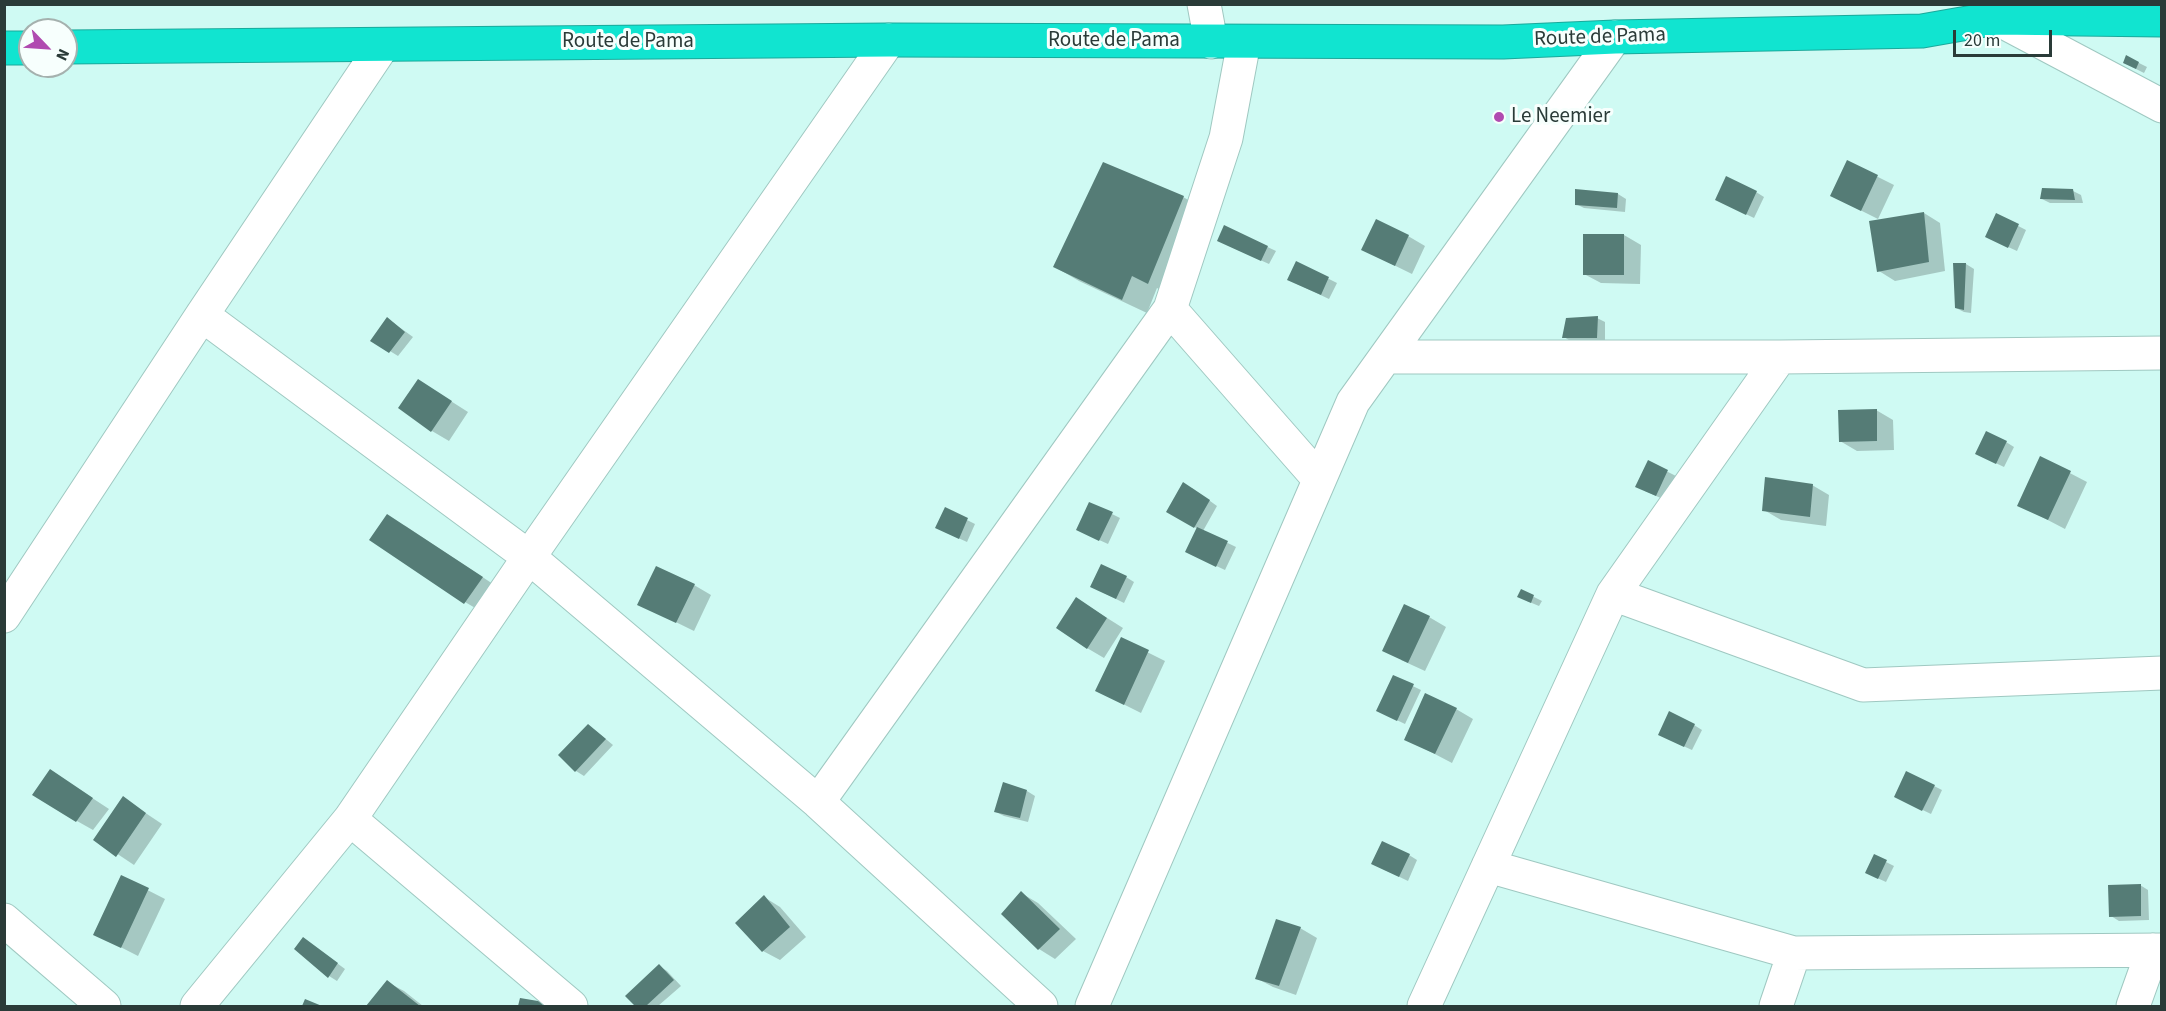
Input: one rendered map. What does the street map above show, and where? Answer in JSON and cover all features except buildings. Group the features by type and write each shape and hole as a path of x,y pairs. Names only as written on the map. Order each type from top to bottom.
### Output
{"highway":[{"name":"Route de Pama","path":"78,47 889,40 1503,42 1615,37 1922,31 2007,11 2162,20"}],"street":[{"path":"1204,4 1211,42"},
{"path":"2007,11 2162,106"},
{"path":"1092,1006 1353,402 1615,37"},
{"path":"197,1006 350,819 529,557 889,40"},
{"path":"818,802 1170,309 1226,138 1244,42"},
{"path":"4,616 383,45"},
{"path":"1170,309 1319,479"},
{"path":"202,315 529,557 818,802 1041,1006"},
{"path":"1386,357 1780,357 2162,353"},
{"path":"1424,1006 1612,594 1780,357"},
{"path":"1612,594 1863,685 2162,672"},
{"path":"350,819 572,1006"},
{"path":"1488,866 1794,953 2157,950 2133,1006"},
{"path":"4,920 104,1006"},
{"path":"1776,1006 1794,953"}],"place":[{"name":"Le Neemier","path":"1499,117"}]}
